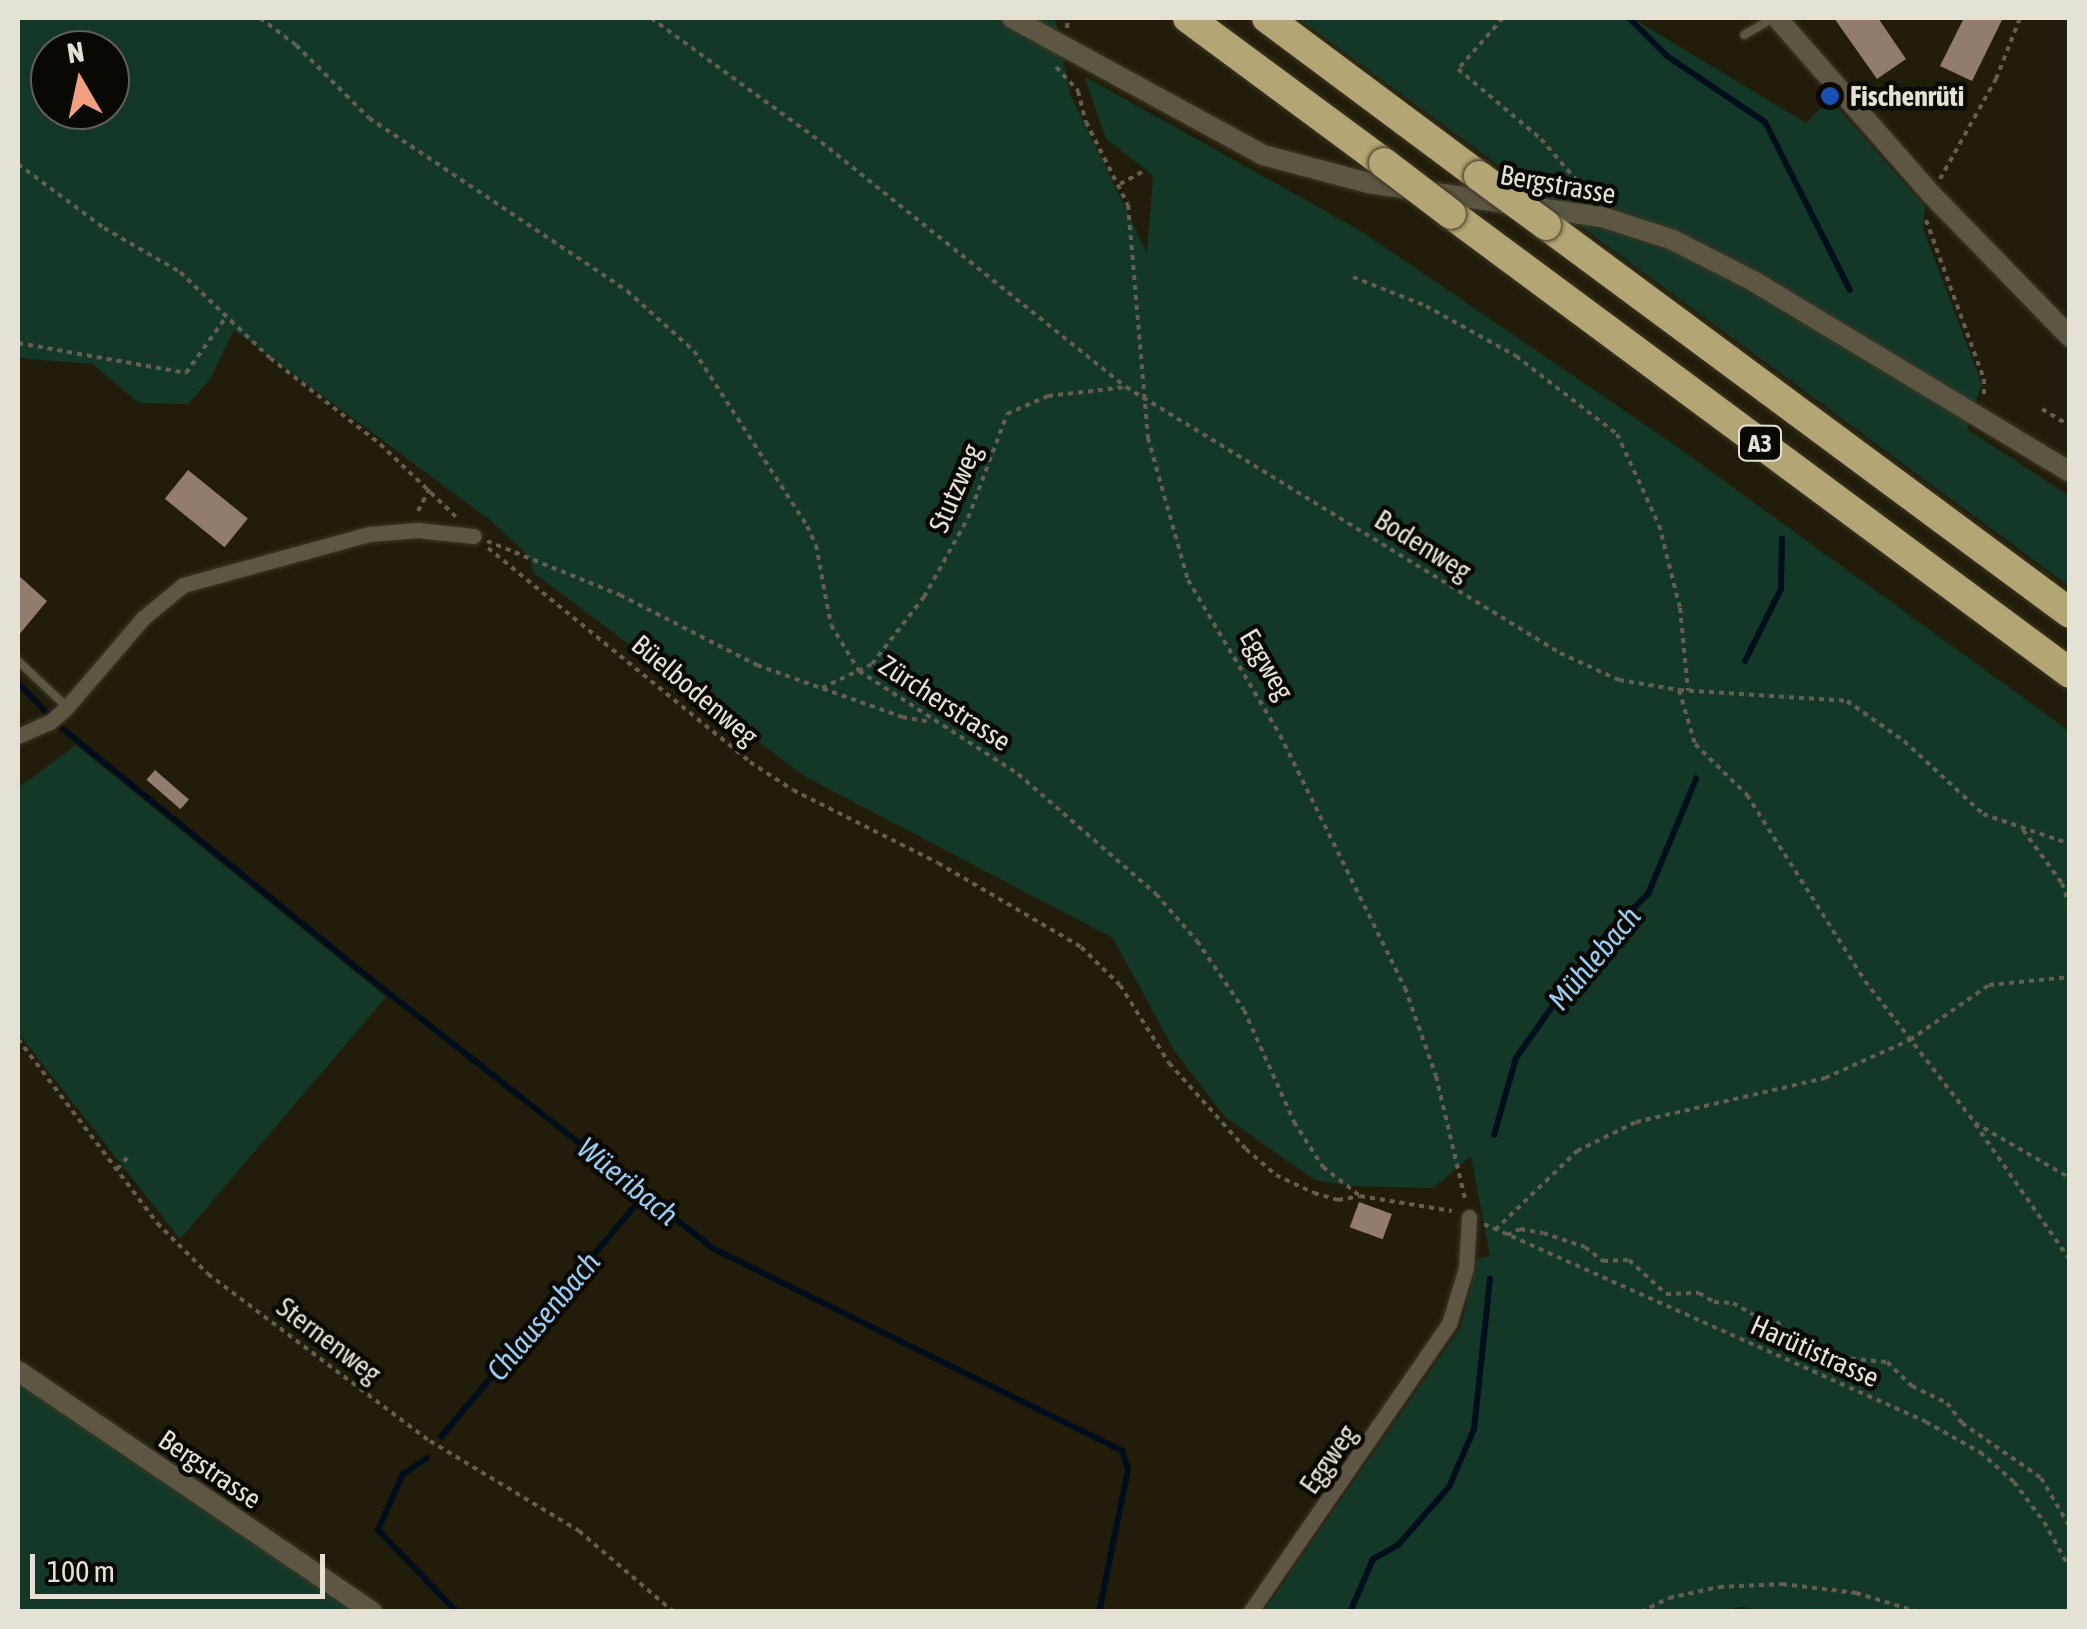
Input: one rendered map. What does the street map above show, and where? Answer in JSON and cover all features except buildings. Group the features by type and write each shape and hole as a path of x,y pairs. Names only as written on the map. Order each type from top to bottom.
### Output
{"highway":[{"name":"A3","path":"1188,18 2070,673"},
{"name":"A3","path":"1267,18 2070,614"}],"street":[{"name":"Bergstrasse","path":"1012,18 1214,132 1264,155 1368,183 1602,217 1709,256 2070,472"},
{"path":"1776,18 1930,193 2070,337"},
{"path":"18,736 50,722 68,707 143,618 183,585 370,534 417,530 474,536"},
{"name":"Eggweg","path":"1250,1612 1436,1349 1458,1301 1469,1246 1469,1217"},
{"name":"Bergstrasse","path":"18,1370 372,1612"}],"lane":[{"path":"1744,35 1776,18"},
{"path":"18,660 68,707"}],"path":[{"name":"Zürcherstrasse","path":"260,18 296,45 369,118 627,291 694,352 807,526 816,544 831,625 859,671 1018,774 1156,894 1197,941 1244,1010 1309,1149 1323,1167 1360,1196"},
{"name":"Bodenweg","path":"651,18 821,142 1126,388 1560,654 1618,680 1679,690 1847,701 1904,741 1982,814 2070,844"},
{"path":"1502,18 1458,69 1541,139 1583,184 1602,217"},
{"path":"1976,417 1986,395 1984,378 1925,226 1930,193 1996,80 2020,18"},
{"name":"Eggweg","path":"1052,63 1078,91 1086,122 1120,184 1134,236 1148,438 1188,580 1280,736 1405,988 1436,1076 1462,1181"},
{"name":"Büelbodenweg","path":"18,164 104,228 180,272 270,358 429,487 474,536 750,762 792,790 938,863 1081,947 1120,984 1169,1063 1246,1149 1276,1175 1314,1194 1338,1200 1360,1196"},
{"path":"1120,184 1142,172"},
{"path":"1353,277 1426,306 1516,356 1617,434 1658,526 1680,608 1688,691"},
{"path":"18,343 186,373 228,315"},
{"name":"Stutzweg","path":"859,671 872,664 924,597 968,518 1007,414 1048,396 1126,388"},
{"path":"2042,409 2070,426"},
{"path":"474,536 620,595 757,665 902,717 934,722"},
{"path":"822,688 859,671"},
{"path":"1679,690 1695,744 1746,795 1865,982 1975,1123 2070,1260"},
{"path":"2021,828 2062,883 2070,906"},
{"path":"1910,1040 1988,985 2070,977"},
{"name":"Sternenweg","path":"18,1038 157,1223 208,1274 430,1441 579,1531 674,1612"},
{"name":"Harütistrasse","path":"1910,1040 1825,1078 1636,1122 1578,1152 1495,1230 1926,1422 1980,1452 2014,1482 2044,1522 2070,1570"},
{"path":"1975,1123 2070,1178"},
{"path":"115,1170 127,1158"},
{"path":"1360,1196 1438,1205 1469,1217"},
{"path":"1507,1235 1520,1229 1543,1233 1585,1247 1603,1261 1629,1260 1666,1294 1699,1293 1714,1302 1733,1303 1759,1318 1777,1320 1787,1336 1831,1357 1887,1362 1912,1386 1947,1403 1962,1423 2041,1478 2070,1526"},
{"path":"1641,1612 1669,1598 1719,1587 1782,1584 1856,1593 1919,1612"}],"green space":[{"path":"18,18 1055,18 1070,94 1147,253 1153,175 1106,139 1084,76 1361,231 1676,446 2069,731 2069,1611 1773,1612 1741,1607 1718,1612 1264,1611 1461,1327 1478,1258 1490,1256 1471,1156 1434,1188 1351,1186 1315,1180 1225,1117 1175,1052 1113,938 804,776 533,572 529,556 491,521 234,330 210,379 188,404 139,403 92,364 18,358"},
{"path":"1298,18 1632,18 1806,123 1830,99 1925,207 1923,229 1982,384 1967,429 2069,496 2069,586"},
{"path":"76,745 386,997 180,1239 18,1033 18,788"},
{"path":"18,1383 176,1491 354,1611 18,1611"}],"waterway":[{"name":"Mühlebach","path":"1629,18 1667,56 1765,122 1850,290"},
{"name":"Mühlebach","path":"1745,661 1781,589 1782,539"},
{"name":"Wüeribach","path":"18,683 48,714"},
{"name":"Wüeribach","path":"58,725 358,969 712,1248 1122,1451 1128,1470 1099,1612"},
{"name":"Mühlebach","path":"1494,1135 1516,1058 1594,947 1648,894 1696,779"},
{"name":"Chlausenbach","path":"441,1437 645,1194"},
{"name":"Mühlebach","path":"1350,1612 1373,1559 1398,1545 1449,1487 1474,1429 1490,1279"},
{"name":"Chlausenbach","path":"427,1458 403,1474 378,1530 457,1612"}],"place":[{"name":"Fischenrüti","path":"1830,96"}]}
